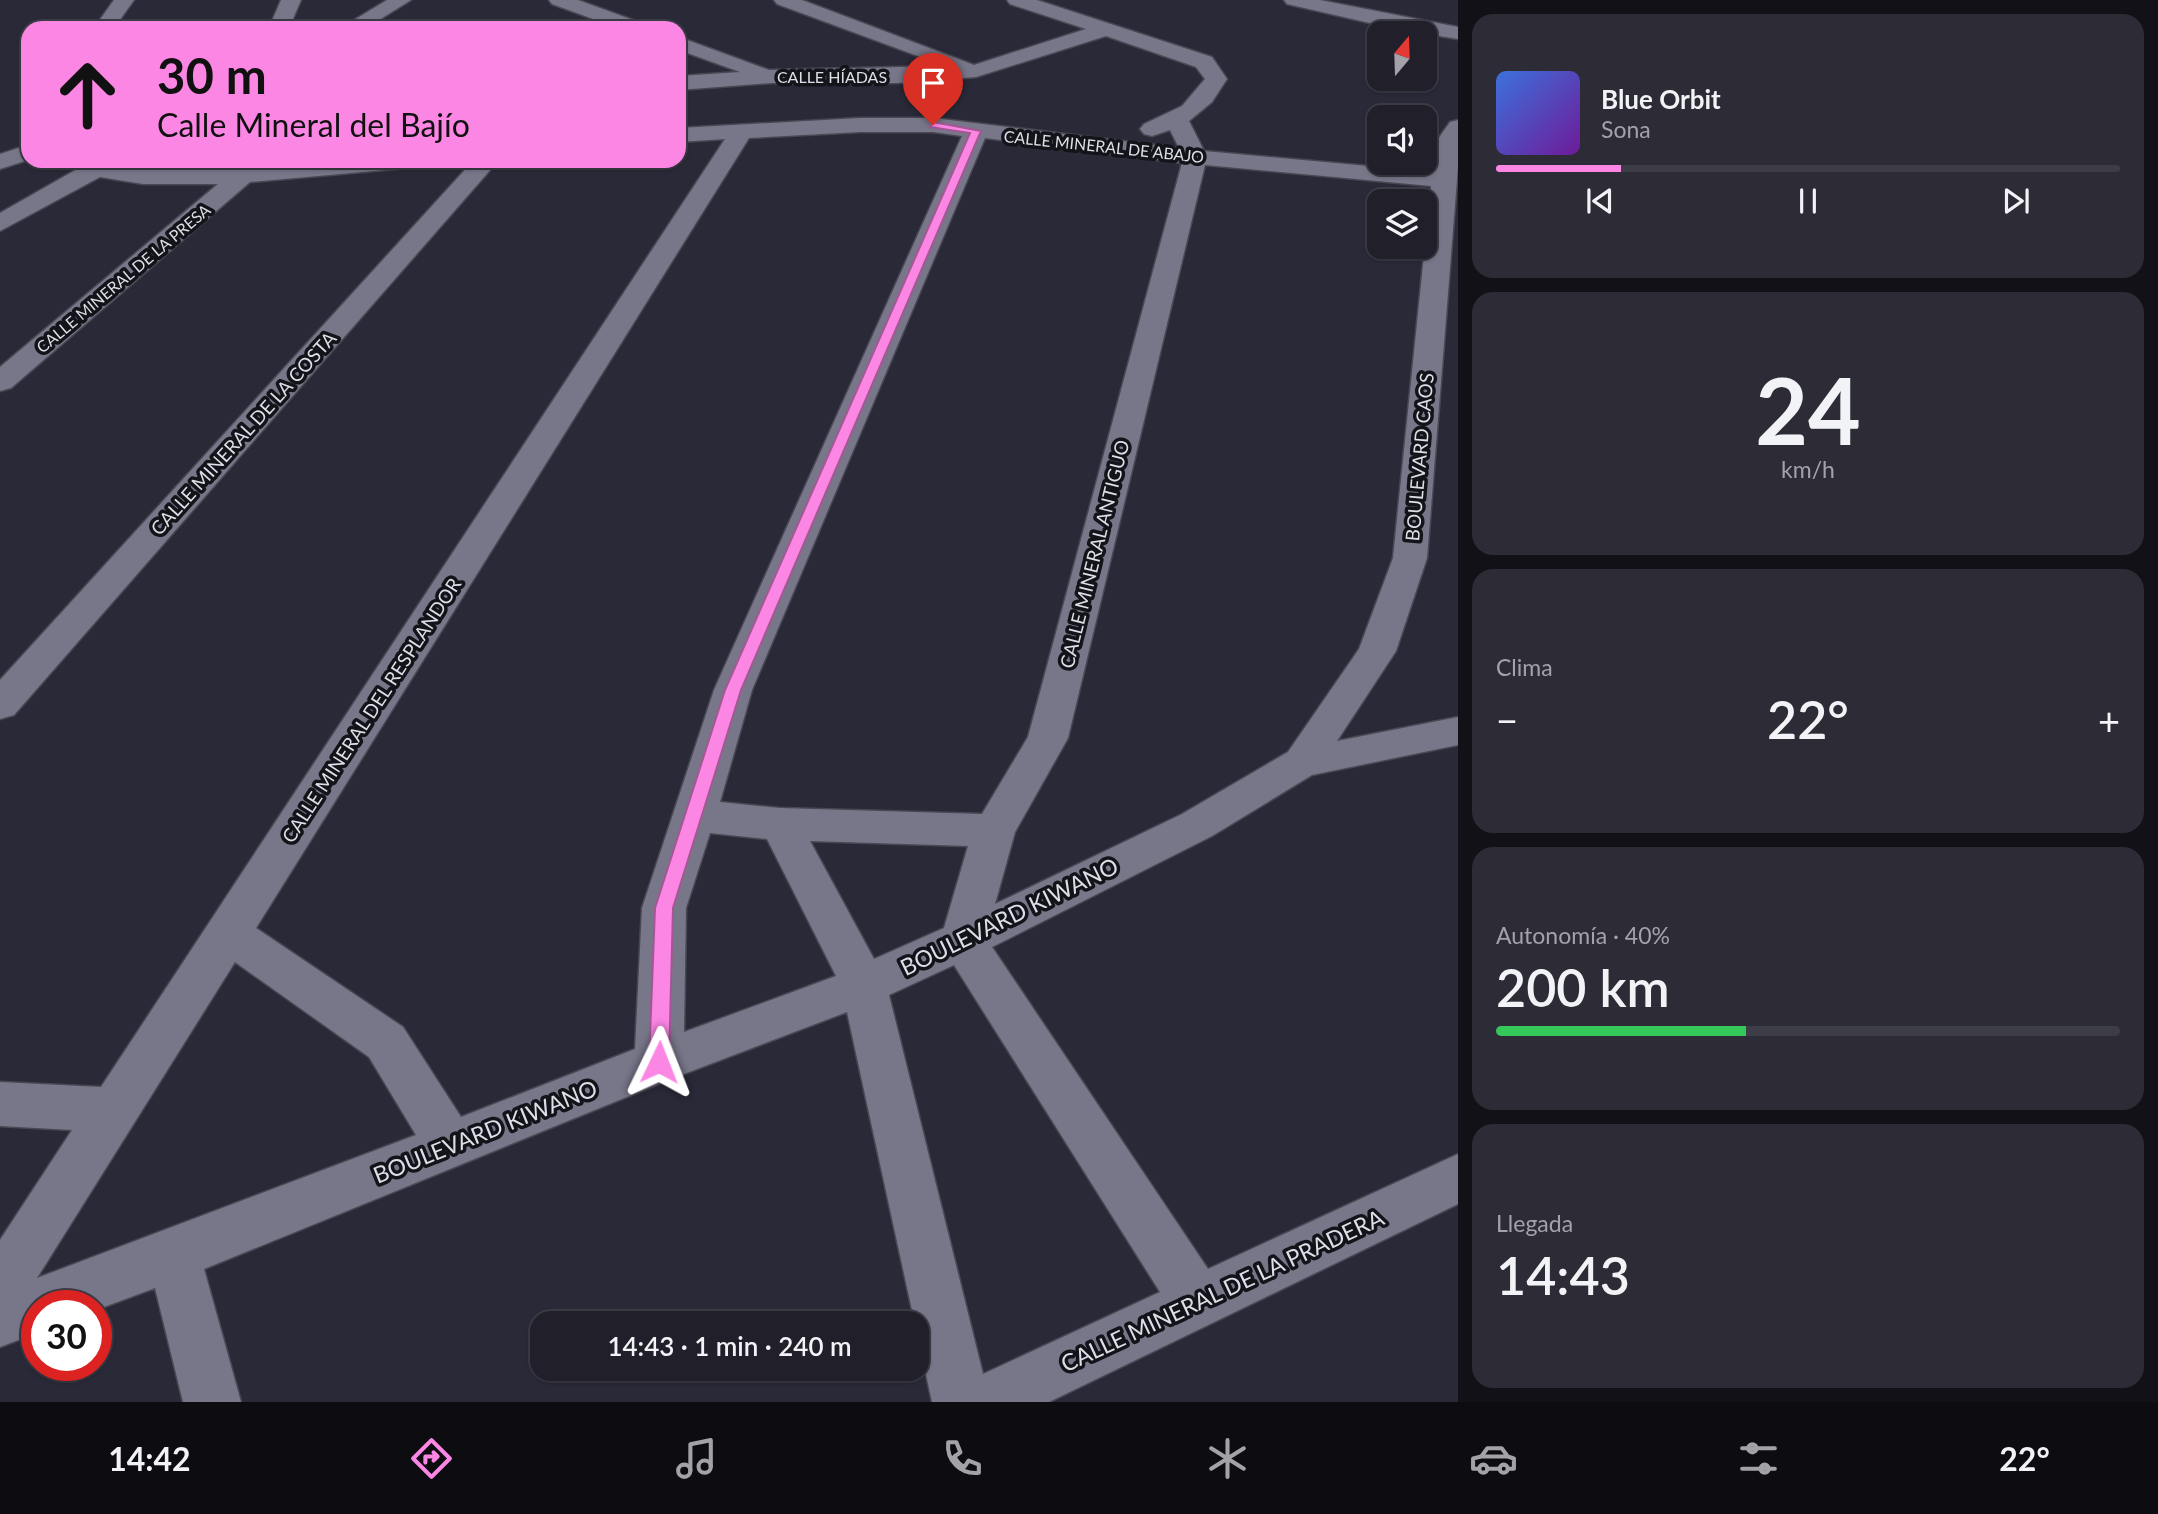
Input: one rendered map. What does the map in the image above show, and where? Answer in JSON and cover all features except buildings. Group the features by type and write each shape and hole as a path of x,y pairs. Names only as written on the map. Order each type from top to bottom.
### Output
{"street":[{"path":"109,21 124,0"},
{"path":"282,21 290,0"},
{"path":"364,21 401,0"},
{"path":"559,0 618,21"},
{"path":"784,0 976,71"},
{"path":"1294,0 1396,23 1458,33"},
{"path":"1032,2 1105,30 1204,62 1216,79 1207,97 1177,120 1093,145"},
{"path":"380,12 398,21"},
{"name":"CALLE HÍADAS","path":"686,82 772,76 898,76 976,71 1105,30"},
{"path":"686,45 772,76"},
{"path":"1177,120 1195,156"},
{"name":"CALLE MINERAL DE ABAJO","path":"686,135 896,124 933,125 1195,156 1444,180"},
{"name":"BOULEVARD CAOS","path":"1302,762 1377,651 1410,558 1444,180 1450,139 1458,127"},
{"name":"CALLE MINERAL DEL RESPLANDOR","path":"0,1288 742,131"},
{"path":"659,1062 664,908 733,690 976,131"},
{"path":"0,146 21,138"},
{"path":"0,162 21,154"},
{"name":"CALLE MINERAL ANTIGUO","path":"963,940 994,831 1048,738 1195,156"},
{"path":"0,223 89,168"},
{"path":"113,168 150,177 320,168"},
{"name":"CALLE MINERAL DE LA COSTA","path":"0,705 480,168"},
{"name":"CALLE MINERAL DE LA PRESA","path":"0,382 246,174"},
{"path":"1302,762 1458,731"},
{"name":"BOULEVARD KIWANO","path":"0,1319 173,1255 659,1062 864,985 963,940 1197,825 1302,762"},
{"path":"695,816 780,824 994,831"},
{"path":"780,824 864,985 961,1402"},
{"path":"228,933 386,1042 450,1145"},
{"path":"963,940 1198,1302"},
{"path":"0,1104 114,1110"},
{"name":"CALLE MINERAL DE LA PRADERA","path":"987,1402 1458,1178"},
{"path":"173,1255 212,1402"}],"route":[{"path":"659,1062 664,908 733,690 976,131 933,125"}]}
